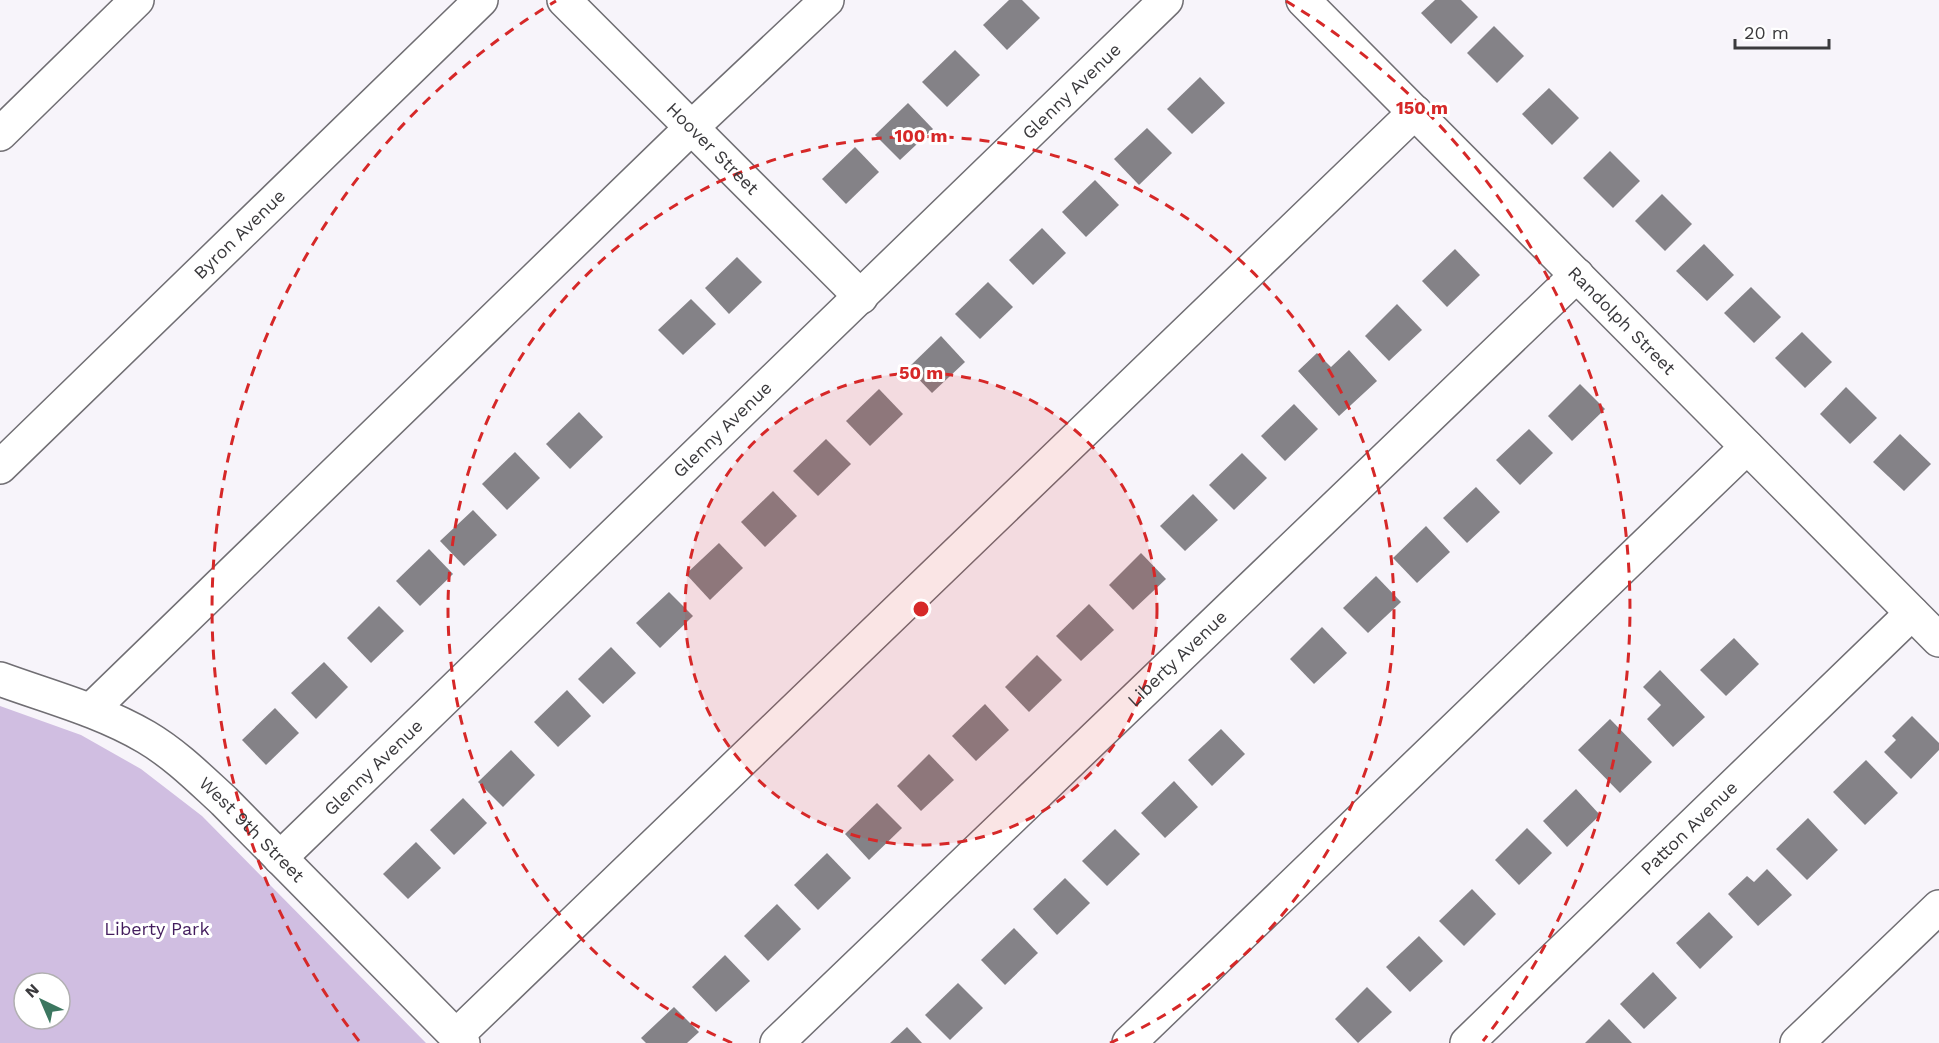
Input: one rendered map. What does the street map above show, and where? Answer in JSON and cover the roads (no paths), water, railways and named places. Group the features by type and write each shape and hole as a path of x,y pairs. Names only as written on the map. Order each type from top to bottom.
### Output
{"street":[{"path":"0,134 137,0"},
{"name":"Byron Avenue","path":"0,467 481,0"},
{"name":"Hoover Street","path":"564,0 861,297"},
{"path":"91,710 691,128 827,0"},
{"name":"Glenny Avenue","path":"280,858 1166,0"},
{"name":"Randolph Street","path":"1304,0 1939,640"},
{"path":"460,1040 1415,112"},
{"name":"Liberty Avenue","path":"777,1043 1577,275"},
{"path":"1129,1043 1748,447"},
{"name":"Patton Avenue","path":"1467,1043 1912,613"},
{"name":"West 9th Street","path":"0,679 91,710 148,738 187,768 224,801 460,1040"},
{"path":"1797,1043 1939,907"}],"park label":[{"name":"Liberty Park","path":"157,929"}]}
